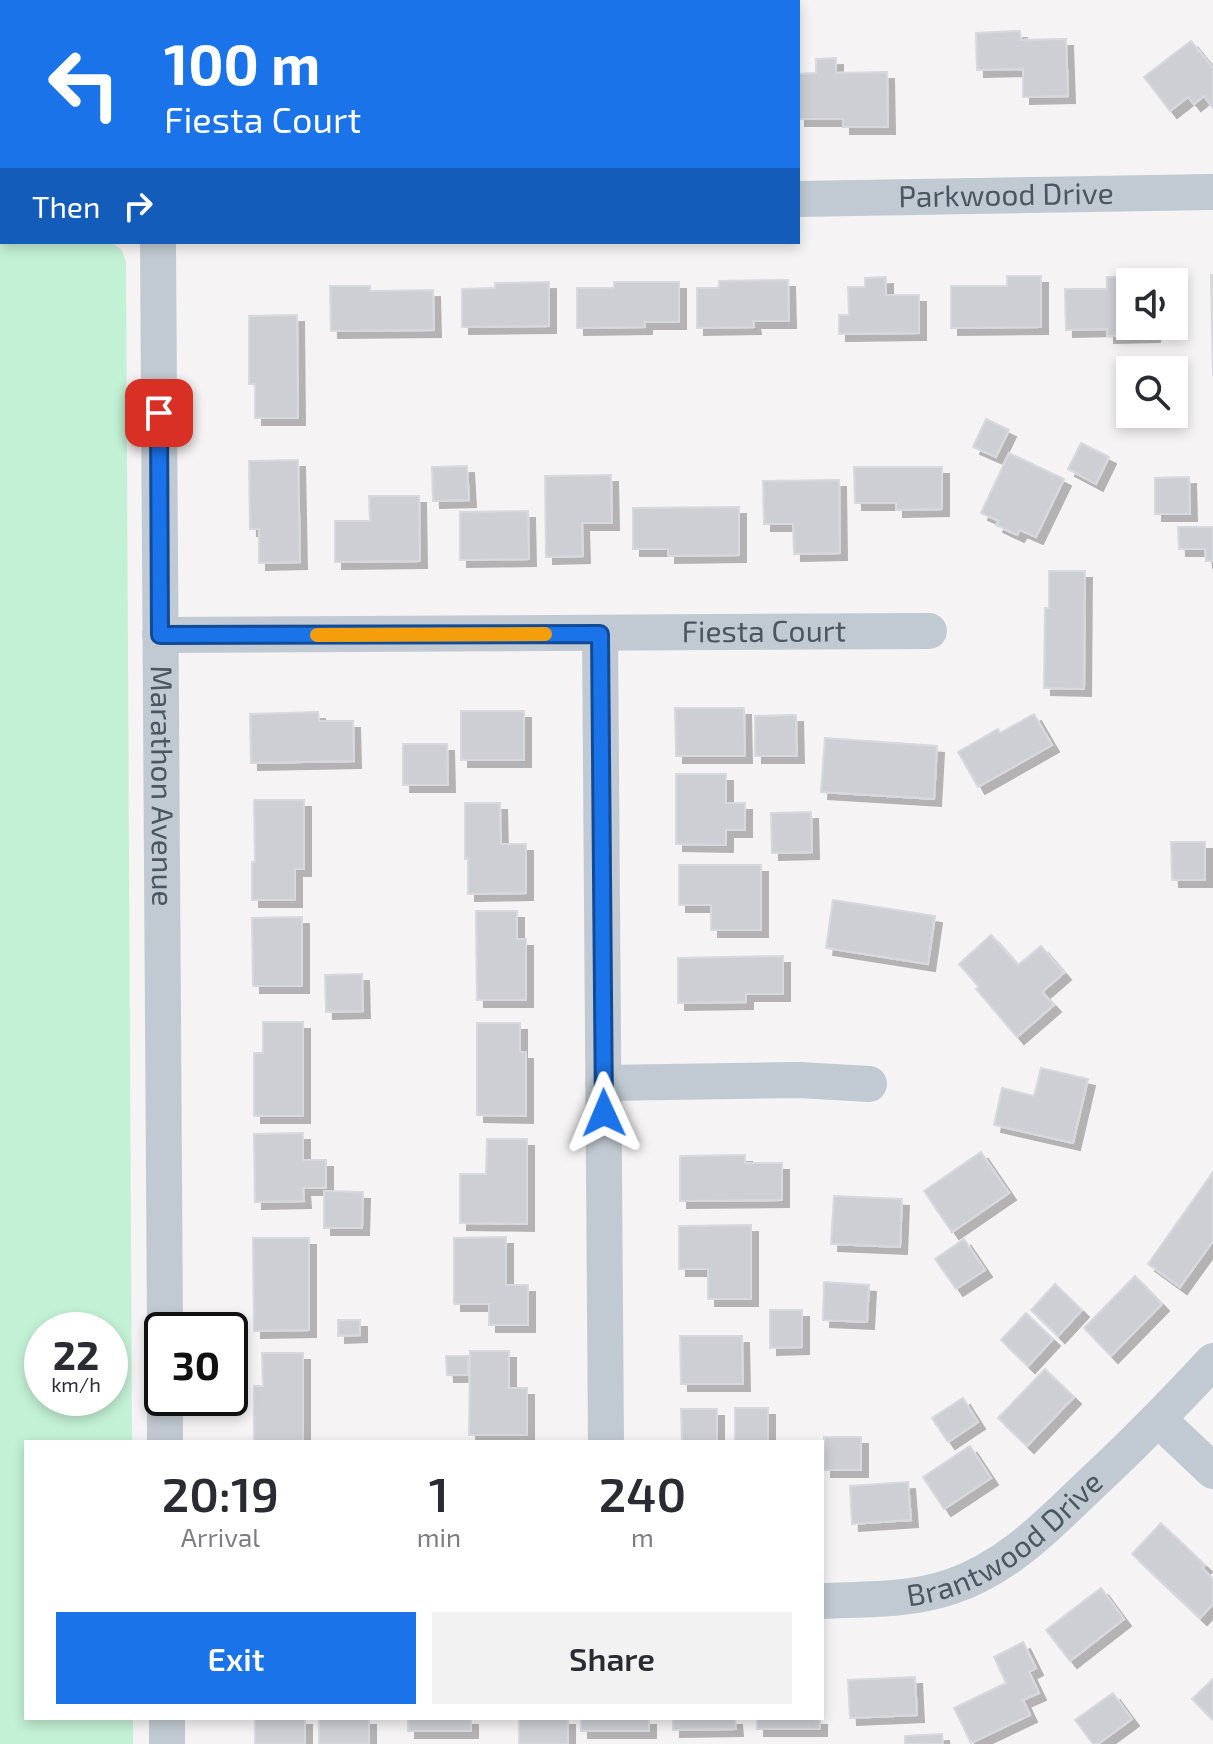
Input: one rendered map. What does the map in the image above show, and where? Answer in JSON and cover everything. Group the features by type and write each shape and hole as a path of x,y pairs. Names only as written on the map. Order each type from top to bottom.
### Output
{"street":[{"name":"Parkwood Drive","path":"800,199 1213,192"},
{"name":"Marathon Avenue","path":"158,244 165,1312"},
{"name":"Fiesta Court","path":"160,635 929,631"},
{"path":"600,634 606,1440"},
{"path":"603,1083 799,1080 869,1084"},
{"name":"Brantwood Drive","path":"824,1601 900,1598 950,1587 997,1565 1047,1527 1159,1420 1213,1361"},
{"path":"165,1416 165,1440"},
{"path":"1159,1420 1213,1471"},
{"path":"167,1720 167,1744"}],"green space":[{"path":"0,244 113,244 122,250 126,262 132,1440 24,1440 24,1720 133,1720 133,1744 0,1744"}],"building":[{"path":"1020,31 1021,40 1066,39 1068,96 1023,97 1023,69 977,70 976,33"},
{"path":"1191,41 1213,68 1213,108 1204,96 1194,104 1188,97 1170,111 1144,77"},
{"path":"836,58 836,73 887,72 888,127 843,127 843,119 800,119 800,74 816,73 816,59"},
{"path":"1211,275 1213,275 1213,376"},
{"path":"1007,276 1041,276 1041,327 951,328 951,286 1007,286"},
{"path":"886,277 886,295 919,295 919,333 839,334 839,315 849,315 848,287 865,287 865,278"},
{"path":"1107,277 1116,277 1116,336 1107,336 1107,329 1066,330 1065,289 1107,289"},
{"path":"788,280 789,321 753,321 754,327 697,328 697,288 719,288 719,281"},
{"path":"549,282 549,326 462,327 462,289 495,288 495,283"},
{"path":"614,282 679,282 679,322 645,322 645,327 577,328 577,288 614,288"},
{"path":"330,286 370,286 370,291 433,290 434,330 331,331"},
{"path":"297,315 298,418 255,418 255,384 249,384 249,316"},
{"path":"986,419 1009,430 996,457 973,447"},
{"path":"1081,443 1109,457 1096,484 1068,469"},
{"path":"1009,453 1064,479 1036,537 1020,530 1017,535 996,525 999,521 981,513"},
{"path":"298,460 300,562 259,563 259,529 250,529 249,461"},
{"path":"467,466 469,500 433,501 432,467"},
{"path":"854,467 942,467 942,509 896,510 896,503 855,503"},
{"path":"611,475 612,523 582,523 583,556 546,557 545,476"},
{"path":"1189,477 1190,514 1155,514 1155,478"},
{"path":"839,480 840,553 794,554 793,524 764,524 763,481"},
{"path":"369,496 419,496 420,561 335,562 335,521 370,521"},
{"path":"739,507 739,555 668,556 668,549 633,549 633,508"},
{"path":"528,511 529,559 460,560 460,512"},
{"path":"1178,527 1213,527 1213,561 1206,561 1205,549 1179,549"},
{"path":"1049,571 1085,571 1084,689 1044,688 1045,608 1049,608"},
{"path":"675,708 744,708 745,756 676,756"},
{"path":"461,711 524,711 524,760 461,760"},
{"path":"318,712 319,721 353,721 354,761 251,763 250,714"},
{"path":"1034,714 1052,745 978,787 958,752 998,729 1000,733"},
{"path":"796,715 797,756 755,756 755,716"},
{"path":"825,738 937,746 934,799 821,792"},
{"path":"403,744 447,744 448,785 403,785"},
{"path":"676,774 726,774 726,803 745,803 745,830 726,830 726,845 676,844"},
{"path":"254,800 304,800 304,869 295,869 295,900 252,900"},
{"path":"465,803 500,803 501,844 526,844 526,893 468,894"},
{"path":"811,812 812,852 772,853 771,813"},
{"path":"1171,842 1205,842 1205,880 1172,880"},
{"path":"679,865 761,865 761,930 711,930 711,905 679,905"},
{"path":"833,900 935,916 928,964 826,948"},
{"path":"476,911 517,911 517,939 526,939 526,1000 477,1000"},
{"path":"302,917 302,986 253,986 252,918"},
{"path":"991,935 1018,965 1041,946 1064,973 1042,992 1054,1005 1017,1037 959,964"},
{"path":"783,956 783,994 746,994 746,1002 678,1003 678,958"},
{"path":"362,974 363,1011 326,1012 325,975"},
{"path":"263,1022 303,1022 303,1116 254,1116 254,1053 263,1053"},
{"path":"477,1023 520,1023 520,1052 526,1052 526,1116 477,1115"},
{"path":"1041,1068 1088,1079 1073,1143 994,1125 1002,1088 1034,1096"},
{"path":"303,1133 303,1160 326,1160 326,1188 303,1188 304,1201 255,1202 254,1134"},
{"path":"487,1139 527,1139 527,1224 460,1223 460,1174 486,1174"},
{"path":"981,1152 1009,1193 952,1232 924,1191"},
{"path":"745,1155 745,1163 782,1163 782,1200 680,1201 680,1156"},
{"path":"1213,1172 1213,1241 1180,1287 1148,1264"},
{"path":"324,1191 363,1192 362,1228 324,1228"},
{"path":"834,1196 902,1199 900,1247 831,1244"},
{"path":"751,1225 751,1299 708,1299 708,1269 679,1269 679,1226"},
{"path":"506,1237 506,1285 528,1285 528,1325 489,1325 489,1304 454,1304 454,1238"},
{"path":"253,1238 309,1238 309,1330 254,1331"},
{"path":"964,1239 985,1270 956,1289 935,1259"},
{"path":"1135,1276 1162,1304 1111,1356 1084,1328"},
{"path":"824,1282 869,1285 867,1322 823,1320"},
{"path":"1055,1284 1082,1310 1058,1336 1031,1310"},
{"path":"770,1310 802,1310 802,1347 770,1348"},
{"path":"1026,1313 1053,1339 1028,1366 1001,1340"},
{"path":"338,1320 360,1320 360,1335 338,1336"},
{"path":"680,1336 742,1336 743,1384 681,1384"},
{"path":"470,1351 509,1351 509,1388 527,1388 527,1435 469,1435"},
{"path":"262,1353 303,1353 303,1440 254,1440 254,1386 263,1386"},
{"path":"446,1356 468,1356 468,1375 447,1375"},
{"path":"1045,1369 1074,1397 1027,1446 998,1418"},
{"path":"963,1398 978,1422 948,1442 932,1418"},
{"path":"735,1408 768,1408 768,1440 735,1440"},
{"path":"681,1409 717,1409 717,1440 682,1440"},
{"path":"824,1437 861,1437 861,1470 824,1470"},
{"path":"970,1446 991,1478 944,1509 923,1477"},
{"path":"908,1482 911,1520 852,1524 850,1486"},
{"path":"1161,1523 1205,1565 1202,1568 1213,1579 1213,1604 1200,1618 1132,1554"},
{"path":"1101,1588 1124,1619 1070,1661 1046,1630"},
{"path":"1023,1642 1036,1668 1029,1672 1039,1693 1023,1700 1030,1715 971,1743 954,1708 1006,1683 994,1657"},
{"path":"915,1677 917,1715 850,1718 848,1680"},
{"path":"1213,1679 1213,1720 1192,1699"},
{"path":"1113,1693 1132,1719 1098,1744 1093,1744 1075,1720"},
{"path":"255,1720 305,1720 305,1744 255,1744"},
{"path":"319,1720 369,1720 369,1744 319,1744"},
{"path":"408,1720 471,1720 471,1731 408,1731"},
{"path":"519,1720 568,1720 568,1744 519,1744"},
{"path":"581,1720 649,1720 649,1731 581,1731"},
{"path":"673,1720 735,1720 736,1729 673,1730"},
{"path":"757,1720 820,1720 820,1729 757,1729"},
{"path":"942,1734 943,1744 905,1744 905,1736"}],"slow traffic":[{"path":"317,635 545,634"}],"route":[{"path":"159,413 160,635 600,634 604,1113"}]}
